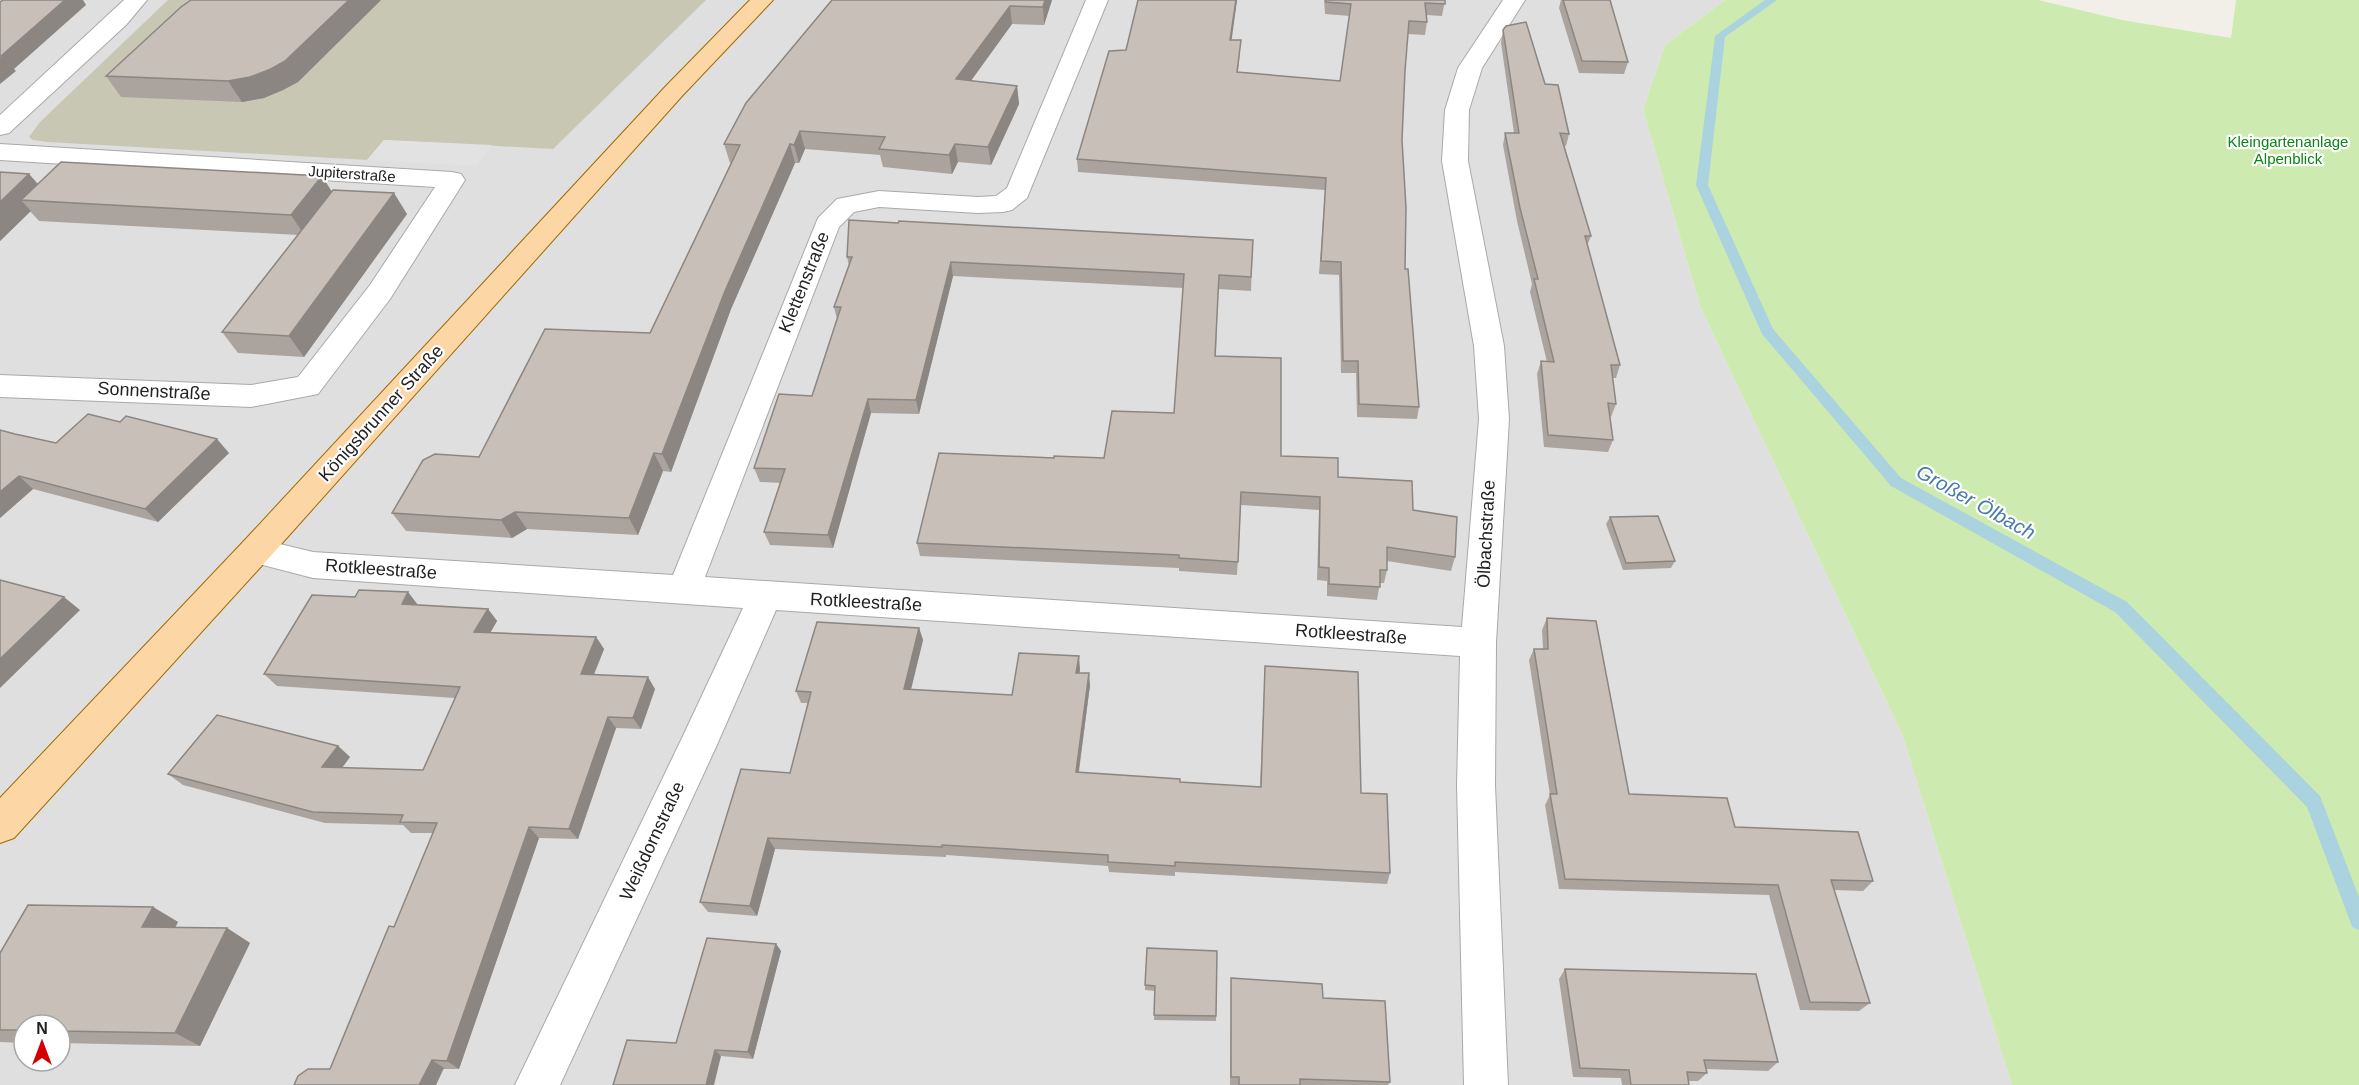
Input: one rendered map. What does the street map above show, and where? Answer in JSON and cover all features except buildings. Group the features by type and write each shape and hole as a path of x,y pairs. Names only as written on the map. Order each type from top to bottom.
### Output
{"main road":[{"name":"Königsbrunner Straße","path":"0,825 255,551 674,91 762,0"}],"street":[{"path":"0,128 118,20 136,0"},
{"name":"Klettenstraße","path":"684,589 827,224 846,205 879,199 978,205 1003,204 1018,192 1097,0"},
{"name":"Ölbachstraße","path":"1486,1085 1476,785 1478,643 1494,419 1489,346 1455,161 1457,110 1470,68 1514,0"},
{"name":"Jupiterstraße","path":"0,152 452,180 380,292 307,386"},
{"name":"Sonnenstraße","path":"0,386 56,386 251,396 307,386"},
{"name":"Rotkleestraße","path":"255,551 313,565 1478,643"},
{"name":"Weißdornstraße","path":"537,1085 697,747 765,596"}],"shaded area":[{"path":"0,0 1725,0 1665,45 1643,109 1700,306 1902,734 2012,1085 0,1085"},
{"path":"168,0 706,0 553,149 384,140 367,160 48,142 33,140 29,137 40,122"},
{"path":"384,140 492,145 477,166 367,160"}],"green space":[{"name":"Kleingartenanlage Alpenblick","path":"1725,0 2038,0 2122,20 2231,38 2236,0 2359,0 2359,1085 2012,1085 1902,734 1700,306 1643,109 1665,45"}],"waterway":[{"name":"Großer Ölbach","path":"1772,0 1720,36 1702,185 1767,331 1896,482 2121,607 2314,802 2359,921"}]}
